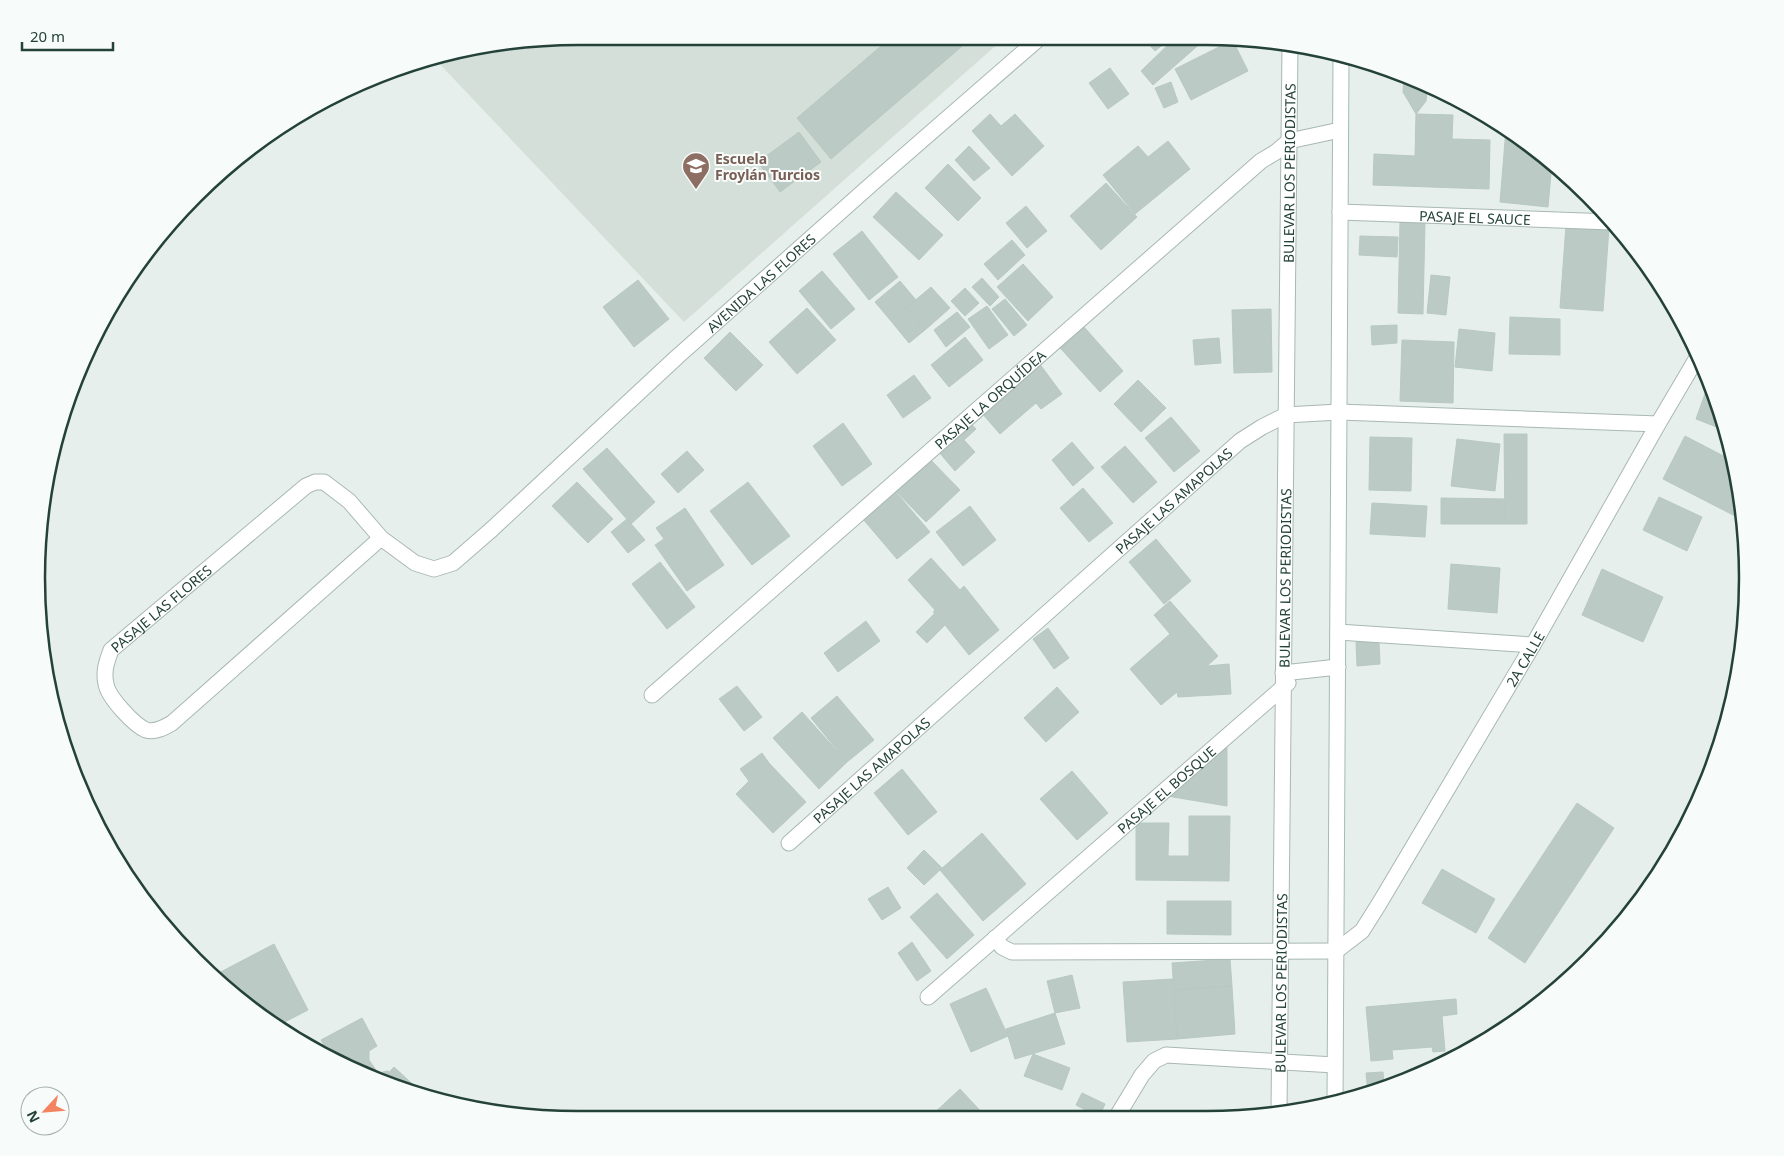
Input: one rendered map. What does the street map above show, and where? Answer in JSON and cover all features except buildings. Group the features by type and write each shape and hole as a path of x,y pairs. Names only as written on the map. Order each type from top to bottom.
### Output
{"street":[{"name":"AVENIDA LAS FLORES","path":"491,530 678,357 1031,45"},
{"name":"BULEVAR LOS PERIODISTAS","path":"1279,1106 1290,52"},
{"path":"1335,1095 1341,62"},
{"name":"PASAJE LA ORQUÍDEA","path":"652,695 1248,173 1289,141 1340,130"},
{"name":"PASAJE EL SAUCE","path":"1340,212 1602,222"},
{"name":"2A CALLE","path":"1336,951 1362,931 1533,645 1693,364"},
{"name":"PASAJE LAS AMAPOLAS","path":"789,843 1240,441 1262,427 1286,416 1339,412 1658,424"},
{"name":"PASAJE LAS FLORES","path":"381,538 172,723 159,730 147,730 130,718 107,691 105,670 111,650 306,486 315,482 324,482 349,500 381,538 415,563 434,569 453,563 491,530"},
{"path":"1338,632 1533,645"},
{"path":"1283,673 1338,667"},
{"name":"PASAJE EL BOSQUE","path":"928,997 1288,683 1283,673"},
{"path":"995,938 1004,949 1012,952 1336,951"},
{"path":"1120,1111 1142,1075 1154,1061 1166,1055 1335,1065"}],"shaded area":[{"name":"Escuela Froylán Turcios","path":"996,45 684,322 439,63 474,55 543,46"}],"place":[{"name":"Escuela Froylán Turcios","path":"696,190"}]}
